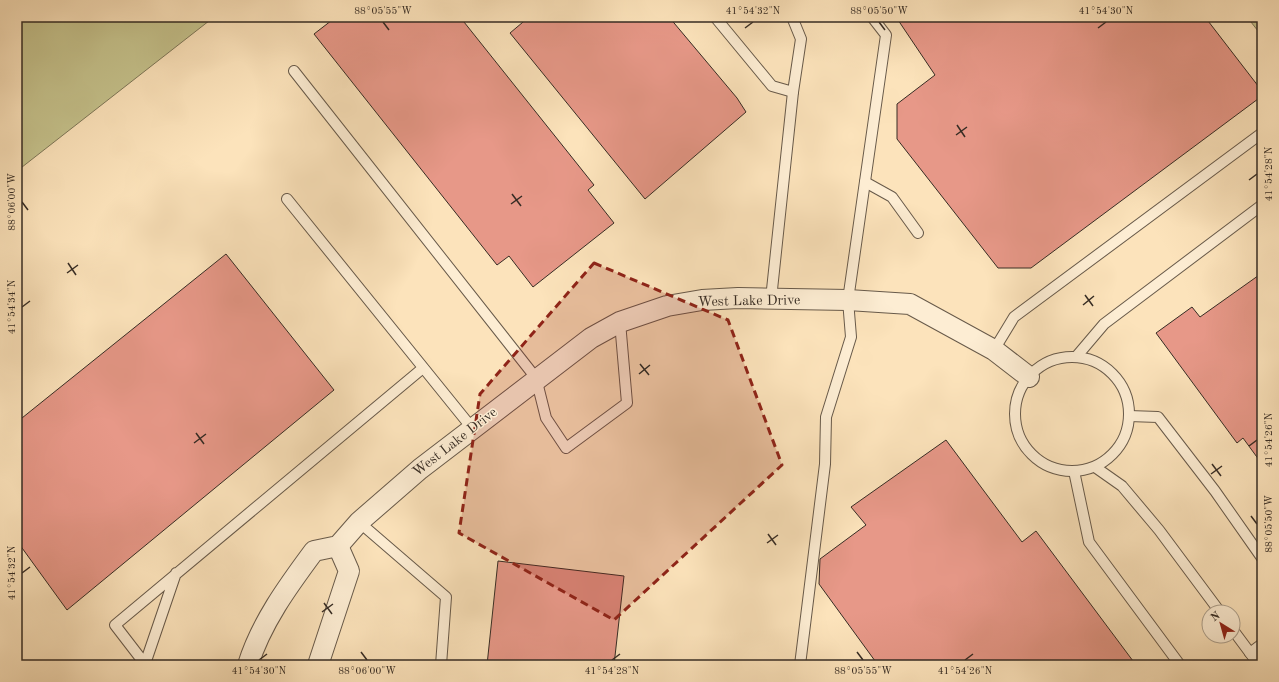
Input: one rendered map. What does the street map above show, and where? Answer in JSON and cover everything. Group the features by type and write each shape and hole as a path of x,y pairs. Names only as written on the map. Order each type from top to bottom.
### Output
{"street":[{"name":"West Lake Drive","path":"338,546 359,522 420,469 536,378 591,338 620,322 667,306 702,300 771,299 848,300 910,304 994,350 1029,377"},
{"path":"248,665 252,652 282,594 314,551 338,546 349,572 318,665"}],"lane":[{"path":"715,17 772,86 793,92"},
{"path":"771,299 793,92 801,39 792,17"},
{"path":"800,665 825,464 826,417 851,337 848,300 886,35 872,17"},
{"path":"294,71 536,378 546,418 566,448 627,403 620,322"},
{"path":"994,350 1014,316 1262,133"},
{"path":"865,182 892,197 918,233"},
{"path":"287,199 472,428"},
{"path":"1076,357 1104,324 1262,205"},
{"path":"1076,357 1093,361 1108,370 1119,383 1127,399 1129,416 1126,432 1119,446 1108,458 1095,467 1074,471 1055,469 1038,461 1022,442 1017,430 1014,411 1019,393 1029,377 1042,365 1058,359 1076,357"},
{"path":"176,573 145,664 115,625 176,573 423,368"},
{"path":"1129,416 1158,417 1215,491 1262,558"},
{"path":"1095,467 1122,486 1150,519 1214,604"},
{"path":"1074,471 1089,542 1180,665"},
{"path":"359,522 446,597 441,665"},
{"path":"1241,641 1259,665"},
{"path":"1250,653 1262,644"}],"highlighted area":[{"path":"594,263 728,320 782,465 614,620 459,533 480,394"}],"shaded area":[{"path":"17,17 214,17 17,171"},
{"path":"1247,17 1262,17 1262,36"}],"building":[{"path":"336,17 460,17 594,185 588,190 614,223 533,287 509,256 497,265 314,34"},
{"path":"529,17 669,17 737,98 746,112 645,199 510,33"},
{"path":"896,17 1205,17 1262,91 1262,96 1031,268 998,268 897,139 897,104 935,75"},
{"path":"226,254 334,390 67,610 17,541 17,422"},
{"path":"1262,273 1262,464 1243,438 1237,443 1156,333 1192,307 1200,317"},
{"path":"946,440 1022,542 1036,531 1136,665 878,665 819,584 820,559 866,525 851,507"},
{"path":"498,561 624,576 614,665 487,665"}]}
